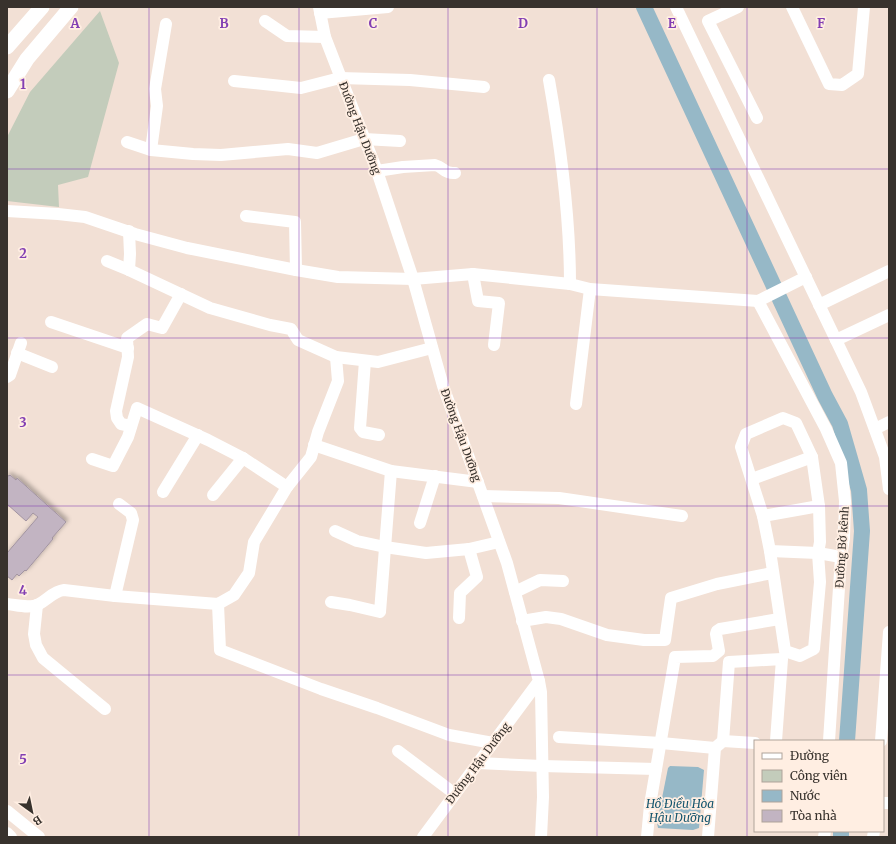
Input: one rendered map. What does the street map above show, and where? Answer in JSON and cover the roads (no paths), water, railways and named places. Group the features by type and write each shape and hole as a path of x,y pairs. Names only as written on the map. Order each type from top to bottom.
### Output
{"main road":[{"path":"7,47 42,7"},
{"path":"9,82 26,59 71,7"}],"street":[{"path":"319,10 388,7"},
{"path":"676,7 861,392 885,456 889,489"},
{"path":"738,7 708,21 757,118"},
{"path":"792,7 829,84 842,85 858,74 864,7"},
{"name":"Đường Hậu Dưỡng","path":"319,10 325,37 377,171 413,278 443,386 483,496 515,592 539,681 423,837"},
{"path":"265,21 287,36 325,37"},
{"path":"151,150 157,106 155,89 166,24"},
{"path":"234,81 301,88 340,78 410,80 484,87"},
{"path":"549,80 559,138 567,207 570,244 570,284"},
{"path":"127,142 151,150 221,155 288,149 317,153 364,139 400,141"},
{"path":"377,171 403,167 435,165 440,166 447,173 455,173"},
{"path":"7,211 85,217 187,248 338,277 413,278 473,274 570,284 590,289 763,298 806,277"},
{"path":"246,216 294,222 296,270"},
{"path":"129,231 129,270"},
{"path":"107,261 210,308 270,325 291,329 298,340 336,357 378,362 432,348"},
{"path":"819,305 889,271"},
{"path":"473,274 478,301 499,303 494,345"},
{"path":"576,404 590,289"},
{"path":"131,426 121,424 117,418 116,411 128,357 127,338 147,324 162,328 181,294"},
{"name":"Đường Bờ kênh","path":"763,298 841,463 845,501 844,538 841,558 829,740"},
{"path":"836,340 889,316"},
{"path":"51,322 128,348"},
{"path":"7,377 10,375 19,348 52,367"},
{"path":"7,604 24,606 37,605 58,590 218,604 234,594 249,573 254,542 287,487 311,457 318,432 338,380 336,357"},
{"path":"365,361 360,428 363,432 378,435"},
{"path":"92,458 113,466 128,437 137,408 198,435 243,458 287,487"},
{"path":"783,418 796,423 812,457 819,506 820,542 818,553 820,582 814,648 800,656 784,651 770,551 763,516 752,479 741,446 746,434 783,418"},
{"path":"875,429 889,422"},
{"path":"163,492 198,435"},
{"path":"314,445 391,471 478,482"},
{"path":"752,479 812,457"},
{"path":"213,495 243,458"},
{"path":"331,602 350,604 380,612 391,471"},
{"path":"420,523 435,476"},
{"path":"483,496 559,498 682,516"},
{"path":"115,596 133,520 131,513 119,504"},
{"path":"763,516 819,506"},
{"path":"335,531 357,541 384,547 426,553 469,548 499,542"},
{"path":"458,618 460,593 477,577 469,548"},
{"path":"770,551 818,553 841,558"},
{"path":"522,621 546,616 561,619 607,635 644,640 665,640 671,598 717,584 772,573"},
{"path":"515,592 540,580 563,581"},
{"path":"218,604 220,650 321,689 449,735 493,744"},
{"path":"37,605 34,634 36,645 43,658 105,709"},
{"path":"647,837 650,805 675,657 713,656 719,651 716,634 720,629 779,619"},
{"path":"880,740 887,689 889,632"},
{"path":"708,837 729,662 782,660 776,740"},
{"path":"539,681 541,692 543,797 541,837"},
{"path":"559,737 719,745 754,743"},
{"path":"398,751 455,794"},
{"path":"478,763 656,769"},
{"path":"7,811 31,834"},
{"path":"7,833 11,837"}],"water":[{"name":"Hồ Điều Hòa Hậu Dưỡng","path":"670,766 698,767 704,770 699,828 693,830 658,828 657,823 668,768"}],"waterway":[{"path":"644,7 825,396 840,424 859,490 862,531 847,740"},
{"path":"841,832 841,837"}]}
